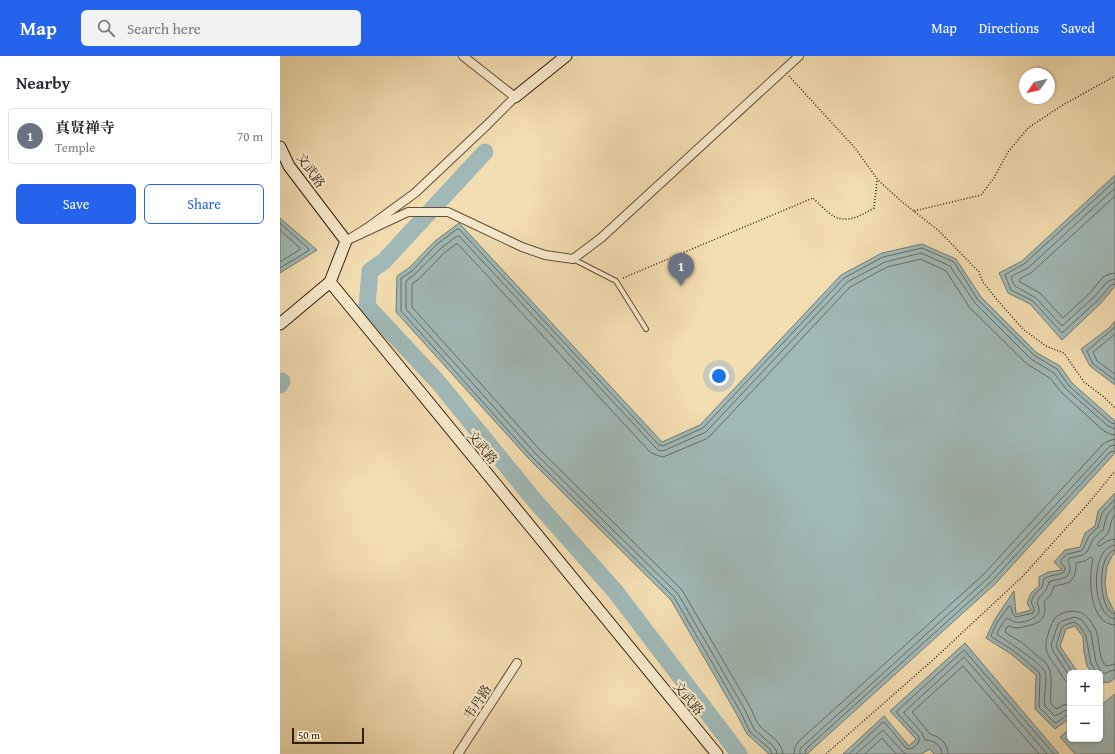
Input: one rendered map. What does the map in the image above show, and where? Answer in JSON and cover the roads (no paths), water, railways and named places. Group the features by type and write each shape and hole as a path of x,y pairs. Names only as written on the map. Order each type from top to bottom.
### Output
{"main road":[{"path":"515,97 566,56"},
{"name":"文武路","path":"280,147 289,166 346,241"},
{"path":"280,324 330,282 346,241"},
{"name":"文武路","path":"330,282 717,754"}],"street":[{"path":"346,241 367,228 415,192 515,97 463,56"},
{"path":"346,241 408,212 448,212 522,247 545,254 573,259 600,238 799,56"},
{"name":"韦丹路","path":"458,754 517,663"}],"lane":[{"path":"573,259 616,281 646,329"}],"water":[{"path":"1115,175 1115,286 1101,303 1062,340 1030,304 1008,293 999,273 1022,261"},
{"path":"280,218 317,250 280,273"},
{"path":"459,223 662,442 700,425 841,275 882,253 922,244 956,259 981,297 1037,353 1060,366 1072,383 1115,421 1115,453 995,584 807,754 769,754 747,734 671,600 530,460 396,312 397,276 409,268 434,242"},
{"path":"1115,321 1115,385 1090,366 1081,349 1109,328"},
{"path":"1115,493 1115,553 1107,566 1105,583 1107,597 1115,613 1115,678 1110,682 1103,683 1103,670 1090,670 1087,666 1084,652 1083,637 1075,626 1066,629 1060,646 1076,670 1067,670 1067,720 1055,729 1035,709 1036,675 1011,654 986,638 995,619 1014,591 1016,614 1031,610 1027,603 1031,593 1039,586 1039,577 1048,572 1062,570 1054,562 1065,550 1080,547 1085,533 1095,526 1098,511"},
{"path":"965,643 1059,754 934,754 930,749 921,754 843,754 884,716 909,746 916,739 890,711"},
{"path":"1115,694 1115,754 1075,754 1060,737 1067,731 1067,742 1103,742 1103,704"}],"waterway":[{"path":"485,152 384,261 370,271 367,306 438,382 535,501 615,591 739,754"},
{"path":"280,385 282,381"}],"place":[{"name":"真贤禅寺","path":"681,286"}]}
